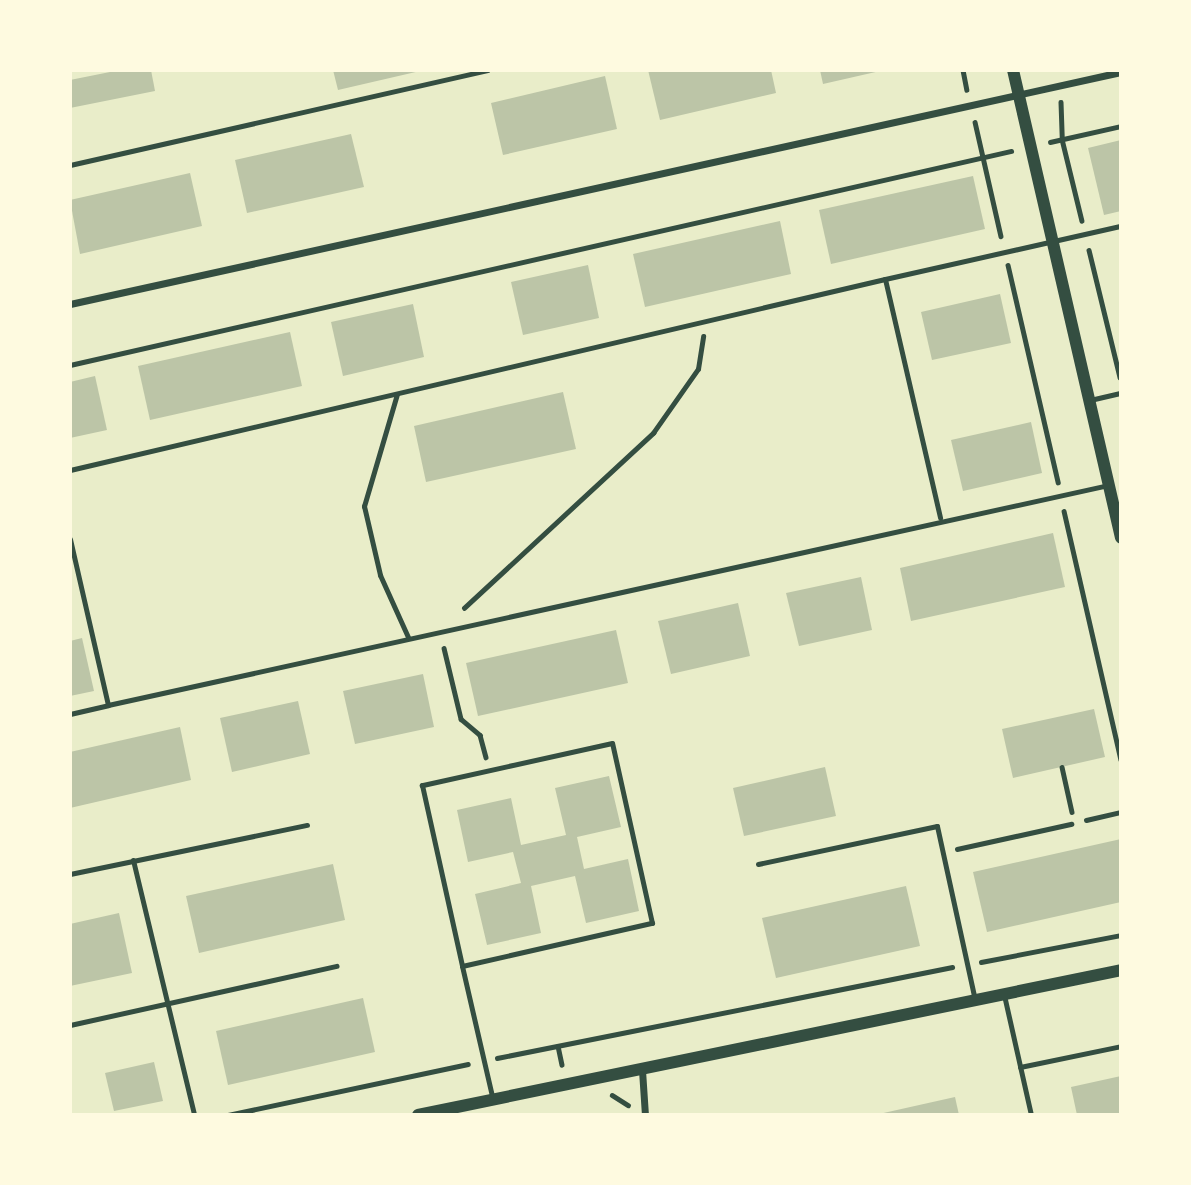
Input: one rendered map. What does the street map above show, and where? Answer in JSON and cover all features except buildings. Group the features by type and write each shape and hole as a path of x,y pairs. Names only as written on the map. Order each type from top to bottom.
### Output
{"street":[{"path":"1013,70 1121,538"},
{"path":"70,304 1121,72"},
{"path":"418,1115 1121,970"},
{"path":"642,1070 645,1115"}],"lane":[{"path":"70,165 487,70"},
{"path":"70,470 1121,226"},
{"path":"885,279 940,518"},
{"path":"1089,400 1121,393"},
{"path":"397,394 364,506 380,575 408,637"},
{"path":"70,714 1060,491 1109,485"},
{"path":"70,539 108,705"},
{"path":"462,966 652,923 612,743 422,785 462,966 493,1100"},
{"path":"1086,820 1121,812"},
{"path":"70,874 307,825"},
{"path":"758,864 937,827 975,1001"},
{"path":"133,860 194,1115"},
{"path":"70,1025 337,966"},
{"path":"1004,995 1031,1115"},
{"path":"1020,1067 1121,1046"}],"path":[{"path":"963,70 1121,760"},
{"path":"70,365 1121,126"},
{"path":"488,763 480,735 461,719 440,630 653,433 698,369 705,321"},
{"path":"1062,767 1075,823"},
{"path":"943,853 1086,820"},
{"path":"228,1115 484,1060 1121,935"}]}
